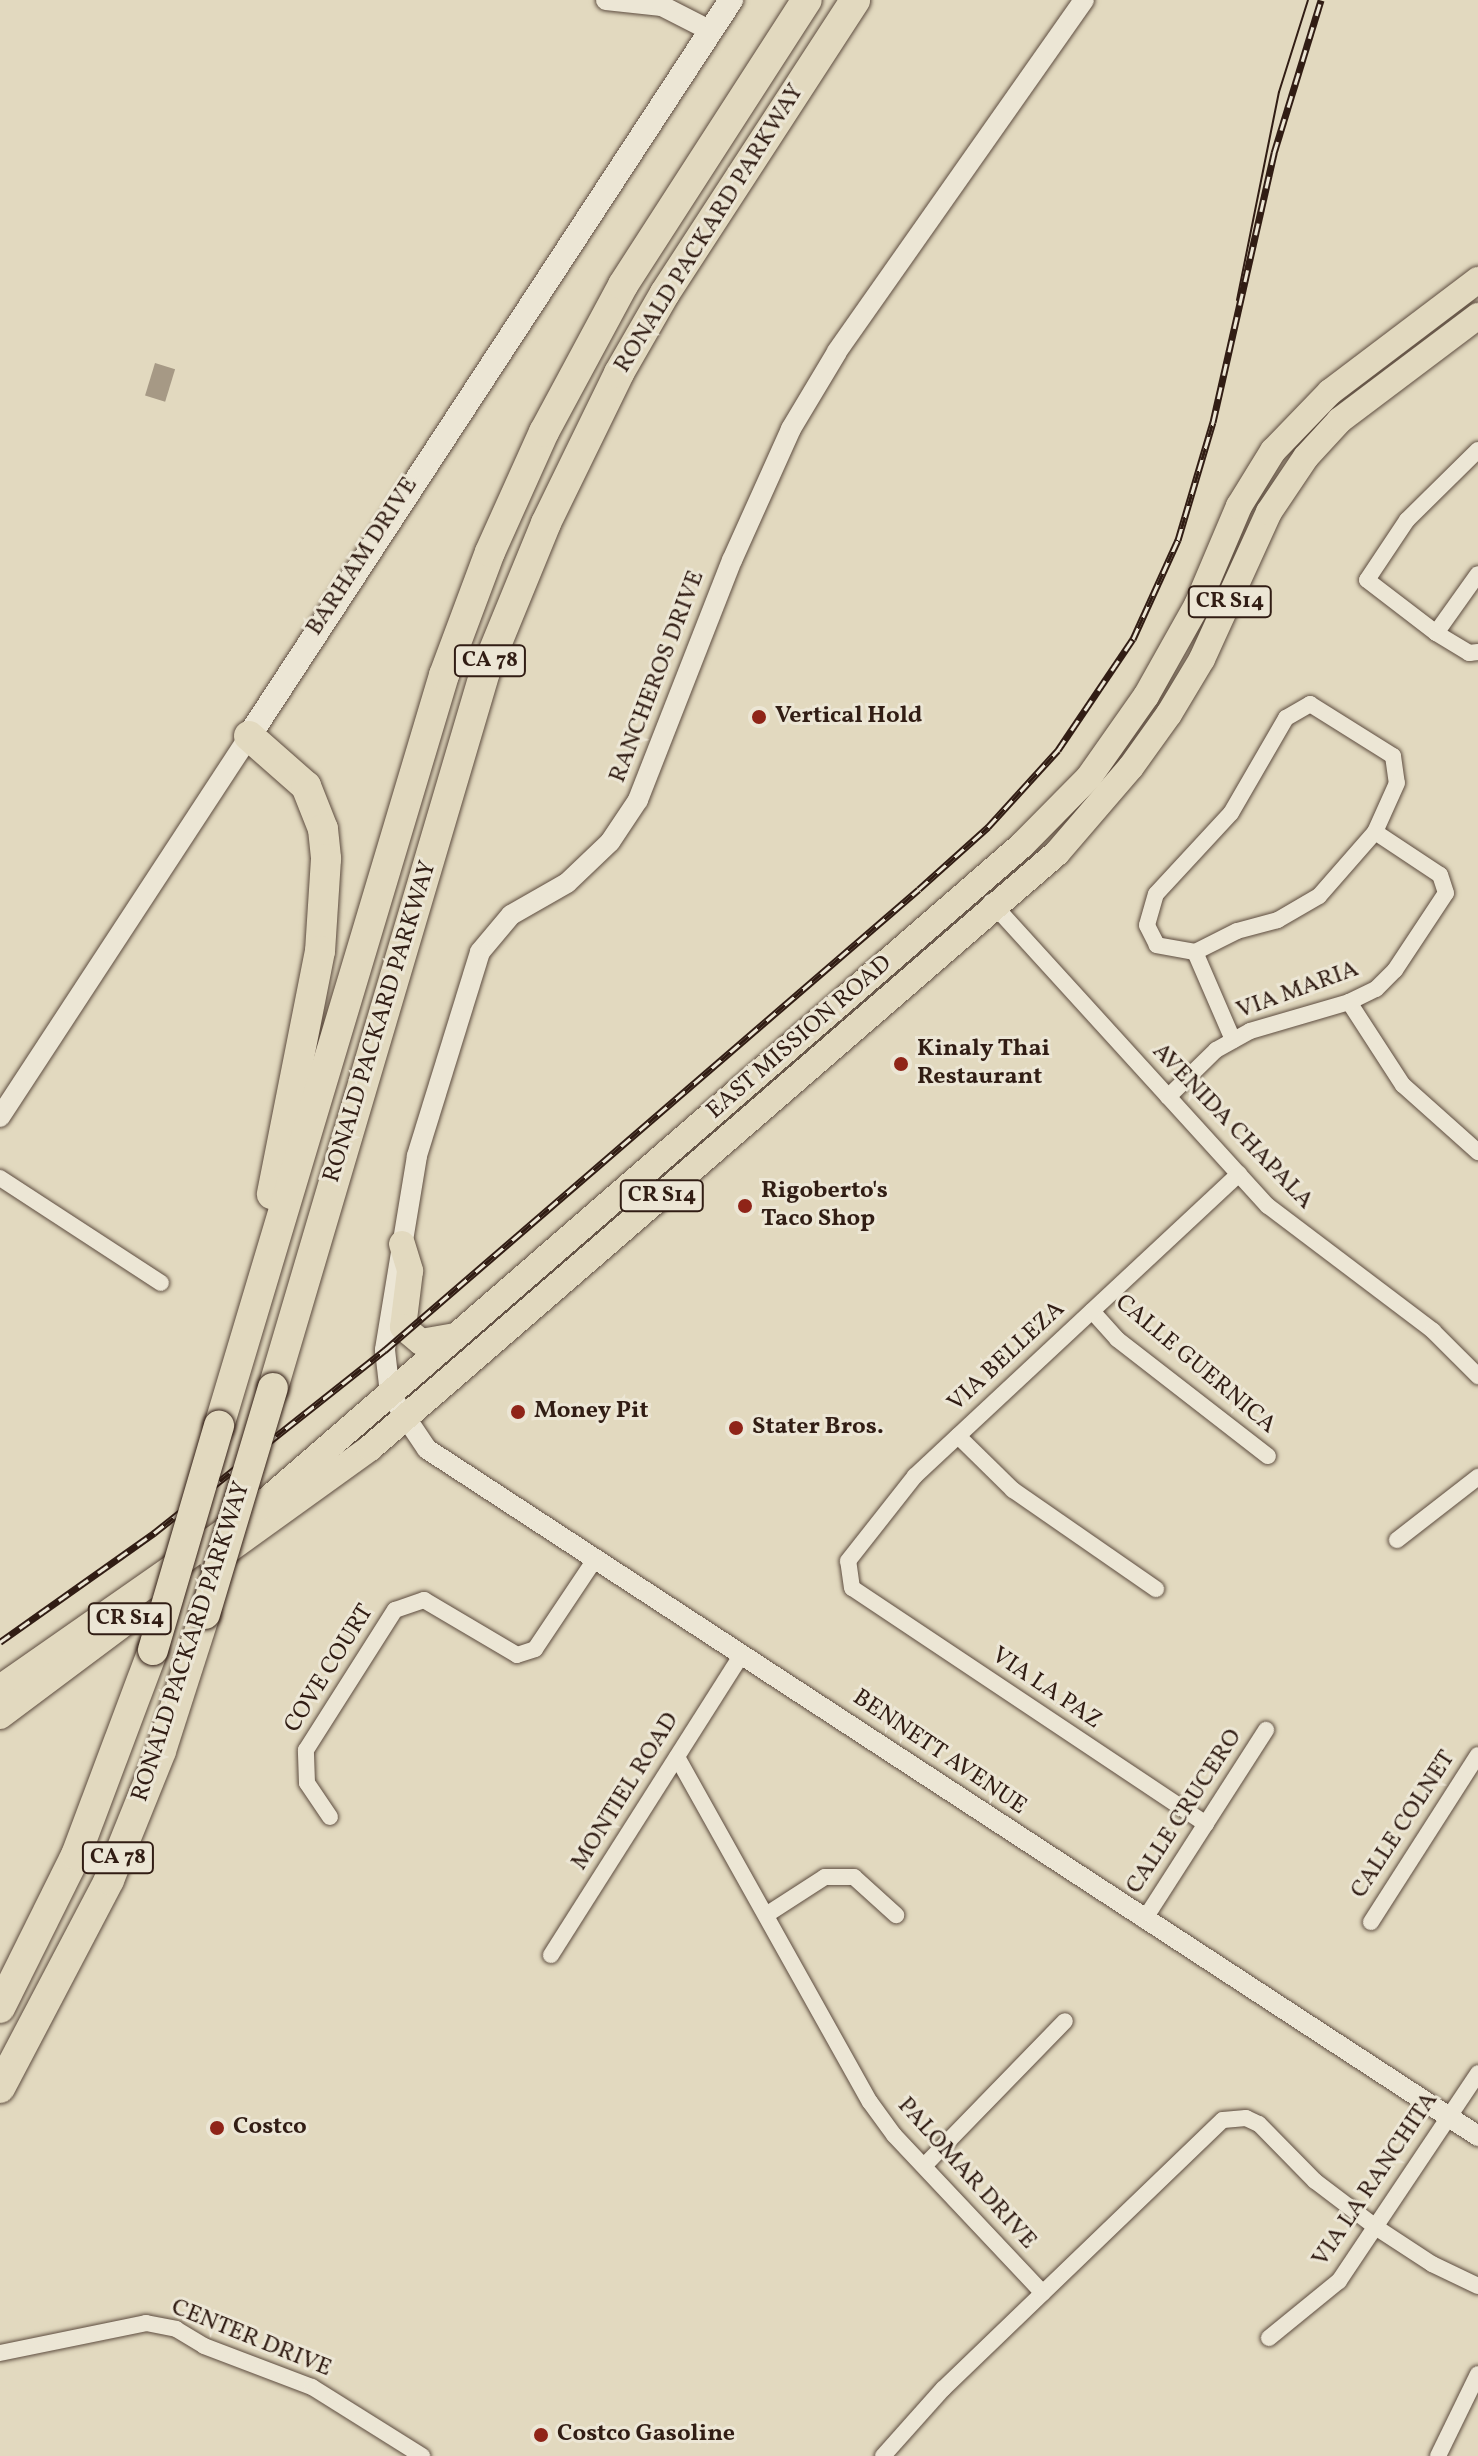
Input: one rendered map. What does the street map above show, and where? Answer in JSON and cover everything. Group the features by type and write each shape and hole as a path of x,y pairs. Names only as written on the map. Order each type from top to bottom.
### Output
{"highway":[{"name":"RONALD PACKARD PARKWAY","path":"0,2008 76,1855 153,1650 444,675 490,552 556,408 623,285 807,0"},
{"name":"RONALD PACKARD PARKWAY","path":"0,2088 109,1880 161,1751 273,1388 485,672 546,523 619,373 665,293 855,0"},
{"path":"239,1369 312,999 325,898 323,829 316,806 293,770 249,736"}],"main road":[{"name":"BARHAM DRIVE","path":"249,736 731,0"},
{"name":"EAST MISSION ROAD","path":"0,1688 258,1508 976,886 1057,810 1119,739 1174,652 1239,506 1273,451 1330,392 1478,280"},
{"name":"EAST MISSION ROAD","path":"0,1716 316,1491 996,907 1090,817 1169,714 1202,659 1269,512 1306,457 1340,420 1478,316"},
{"path":"682,1178 678,1165 704,1121"},
{"path":"402,1244 410,1271 403,1327 421,1342 456,1336"}],"street":[{"path":"606,0 662,6 711,31"},
{"name":"RANCHEROS DRIVE","path":"390,1394 385,1350 417,1156 480,952 511,915 567,883 610,842 638,800 732,560 791,429 837,352 1084,0"},
{"path":"1478,450 1407,520 1367,580 1436,633 1469,653 1478,652"},
{"path":"1436,633 1478,574"},
{"path":"1310,704 1390,752 1397,783 1375,832 1319,896 1278,920 1237,931 1195,952 1157,945 1147,925 1149,906 1231,813 1286,718 1310,704"},
{"name":"BARHAM DRIVE","path":"0,1117 249,736"},
{"name":"VIA MARIA","path":"1168,1097 1216,1050 1233,1040 1349,1002 1376,989 1395,970 1446,893 1440,875 1375,832"},
{"name":"AVENIDA CHAPALA","path":"976,886 1239,1174 1300,1233 1433,1331 1478,1376"},
{"path":"1195,952 1233,1040"},
{"path":"1349,1002 1403,1085 1478,1152"},
{"name":"VIA BELLEZA","path":"860,1594 852,1588 848,1561 897,1496 1239,1174"},
{"path":"0,1178 161,1283"},
{"name":"CALLE GUERNICA","path":"1092,1311 1117,1339 1268,1456"},
{"name":"BENNETT AVENUE","path":"390,1394 427,1449 1478,2136"},
{"path":"958,1436 1013,1490 1156,1589"},
{"path":"1397,1540 1478,1477"},
{"name":"COVE COURT","path":"330,1817 307,1783 306,1750 395,1610 424,1600 517,1655 535,1649 594,1561"},
{"name":"VIA LA PAZ","path":"860,1594 1206,1824"},
{"name":"MONTIEL ROAD","path":"551,1955 742,1654"},
{"name":"CALLE CRUCERO","path":"1144,1920 1266,1730"},
{"name":"CALLE COLNET","path":"1371,1922 1478,1755"},
{"name":"PALOMAR DRIVE","path":"677,1757 870,2102 924,2166 1043,2293"},
{"path":"766,1915 825,1877 854,1877 896,1915"},
{"path":"924,2166 1065,2021"},
{"name":"VIA LA RANCHITA","path":"1269,2338 1331,2290 1377,2228 1478,2073"},
{"path":"883,2456 943,2389 1223,2120 1246,2118 1259,2124 1315,2181 1377,2228 1432,2264 1478,2286"},
{"name":"CENTER DRIVE","path":"0,2353 146,2323 176,2329 204,2346 312,2387 422,2456"},
{"path":"1438,2456 1478,2374"}],"shaded area":[{"path":"155,363 175,369 165,402 145,396"}],"tram line":[{"path":"1237,300 1279,92 1308,0"}],"railway":[{"path":"0,1642 154,1533 385,1350 919,889 988,827 1058,750 1133,639 1178,540 1213,422 1274,153 1321,0"}],"place":[{"name":"Vertical Hold","path":"759,717"},
{"name":"Kinaly Thai Restaurant","path":"901,1064"},
{"name":"Rigoberto's Taco Shop","path":"745,1206"},
{"name":"Money Pit","path":"518,1412"},
{"name":"Stater Bros.","path":"736,1428"},
{"name":"Costco","path":"217,2128"},
{"name":"Costco Gasoline","path":"541,2435"}]}
